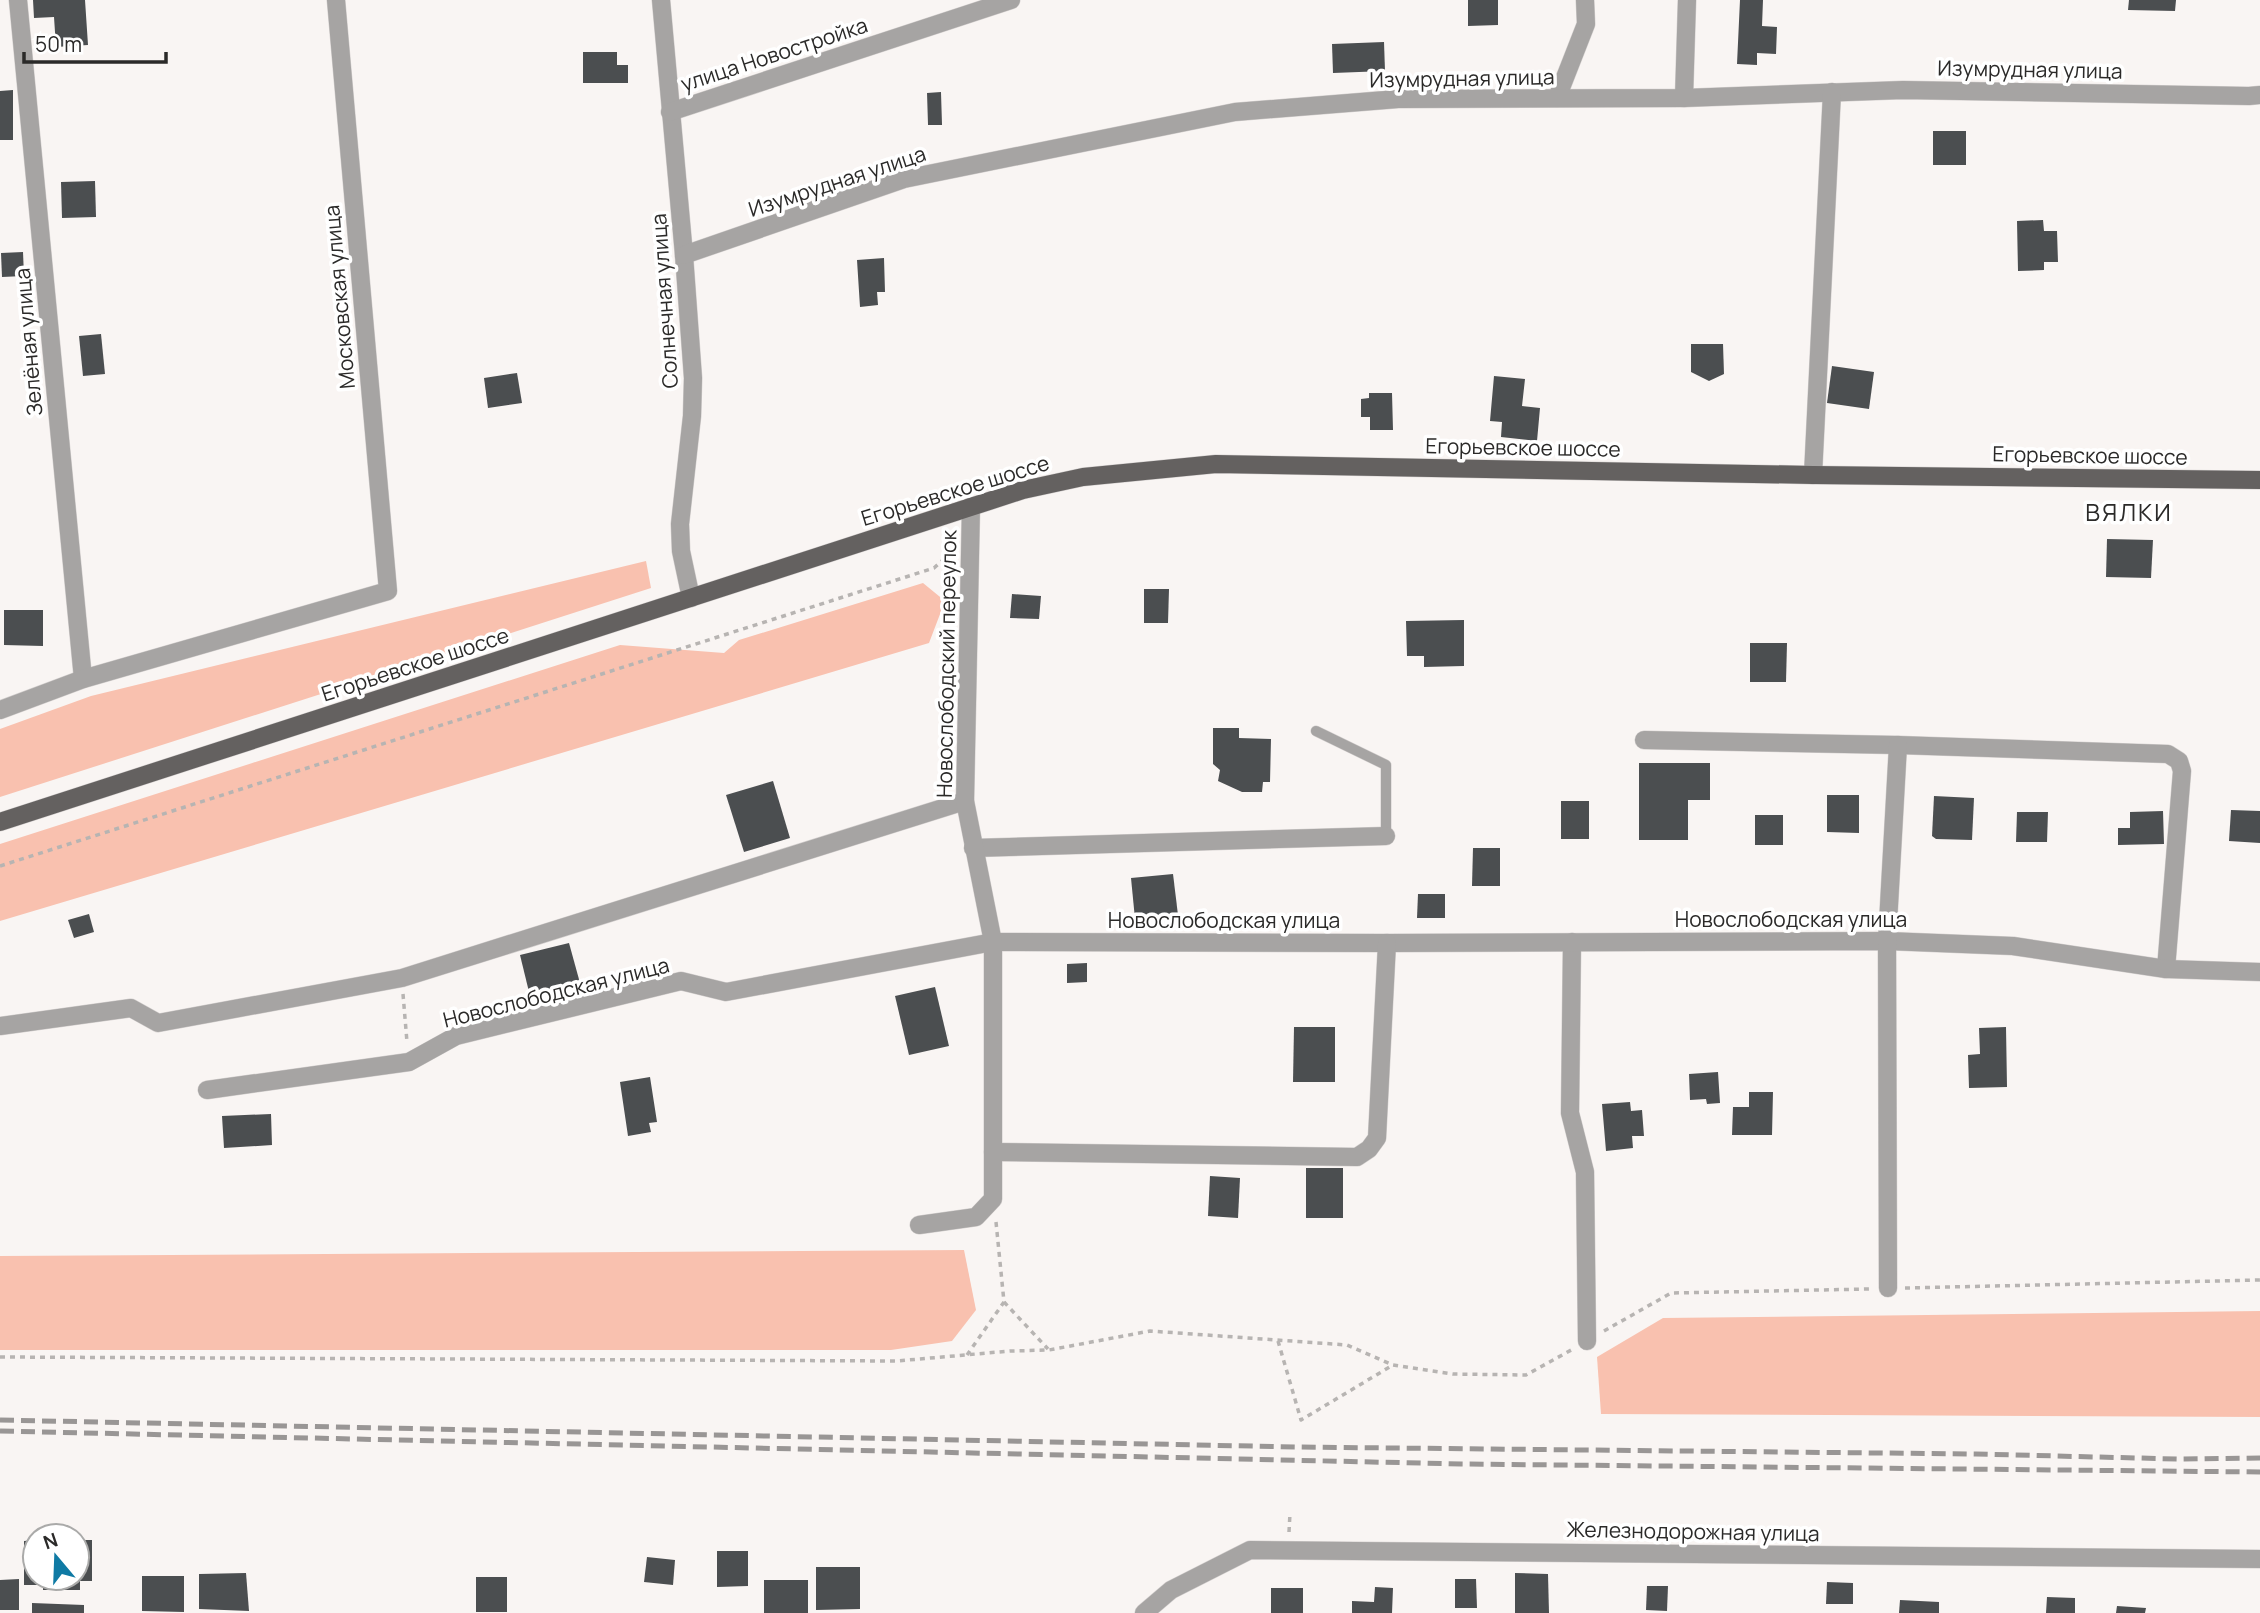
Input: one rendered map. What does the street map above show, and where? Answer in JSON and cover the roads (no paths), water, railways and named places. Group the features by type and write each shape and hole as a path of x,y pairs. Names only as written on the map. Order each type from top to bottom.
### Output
{"main road":[{"name":"Егорьевское шоссе","path":"0,822 971,506 1023,490 1083,477 1216,464 2260,480"}],"street":[{"name":"Зелёная улица","path":"18,0 83,679"},
{"name":"Московская улица","path":"83,679 388,591 336,0"},
{"name":"Солнечная улица","path":"661,0 694,397 680,524 681,551 691,598"},
{"name":"улица Новостройка","path":"670,111 1011,0"},
{"path":"1558,98 1586,24 1585,0"},
{"path":"1684,98 1687,0"},
{"name":"Изумрудная улица","path":"684,255 904,179 1235,112 1398,99 1684,98 1903,90 2249,96 2260,94"},
{"path":"1813,475 1832,92"},
{"name":"Новослободский переулок","path":"919,1225 976,1217 993,1199 993,942 965,801 971,506"},
{"path":"0,710 83,679"},
{"path":"1644,740 2168,754 2179,761 2182,771 2166,969"},
{"path":"1888,1289 1887,941 1898,745"},
{"path":"0,1026 131,1008 158,1023 402,978 965,801"},
{"path":"973,848 1386,836"},
{"name":"Новослободская улица","path":"207,1090 409,1062 456,1037 681,981 726,992 993,942 1887,941 2013,946 2166,969 2260,972"},
{"path":"1572,942 1570,1113 1585,1172 1591,1339"},
{"path":"993,1152 1357,1157 1369,1149 1377,1138 1387,943"},
{"name":"Железнодорожная улица","path":"1144,1613 1171,1591 1250,1550 2260,1559"}],"lane":[{"path":"1315,731 1387,765 1386,836"}],"railway":[{"path":"0,1420 1295,1447 2260,1458"},
{"path":"0,1431 1461,1464 2260,1472"}],"district":[{"name":"ВЯЛКИ","path":"2129,511"}]}
